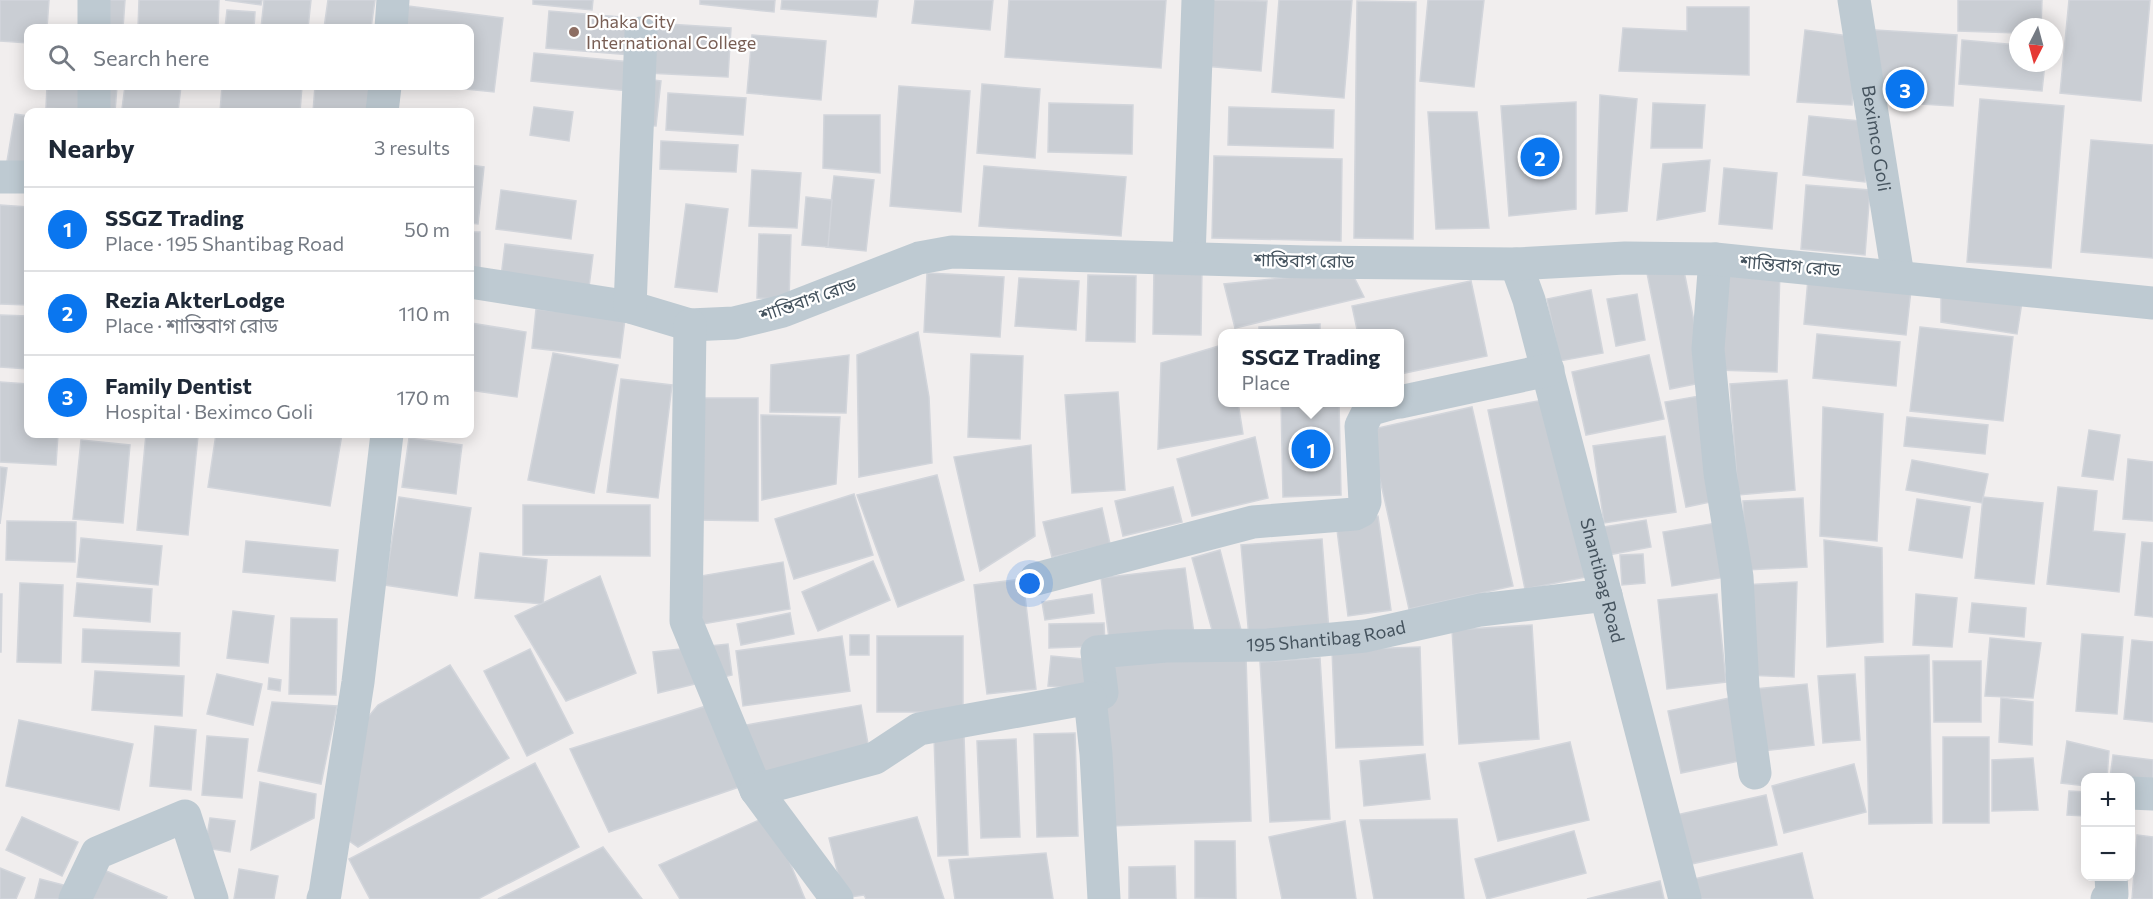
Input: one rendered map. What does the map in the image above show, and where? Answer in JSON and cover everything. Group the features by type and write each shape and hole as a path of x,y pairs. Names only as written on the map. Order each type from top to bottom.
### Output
{"street":[{"path":"94,0 94,24"},
{"path":"391,24 393,0"},
{"path":"1189,258 1198,0"},
{"name":"Beximco Goli","path":"1854,0 1898,276"},
{"path":"630,307 641,33"},
{"path":"94,90 94,108"},
{"path":"382,108 385,90"},
{"path":"0,177 24,177"},
{"name":"শান্তিবাগ রোড","path":"474,283 630,307 690,325 734,323 783,311 919,258 952,252 1156,259 1516,264 1625,258 1715,259 2153,303"},
{"path":"1715,259 1708,349 1720,473 1737,577 1743,688 1755,773"},
{"name":"Shantibag Road","path":"1516,264 1529,300 1548,370 1685,899"},
{"path":"690,325 686,621 756,790 837,899"},
{"path":"1404,401 1548,370"},
{"path":"1036,579 1253,522 1355,514 1361,511 1365,502 1361,426 1369,410 1380,407"},
{"path":"323,899 358,682 387,438"},
{"name":"195 Shantibag Road","path":"1090,698 1102,693 1097,652 1167,646 1268,645 1365,636 1480,610 1606,595"},
{"path":"756,790 875,758 919,729 1090,698 1096,754 1104,899"},
{"path":"2135,793 2153,794"},
{"path":"75,899 97,853 185,816 212,899"},
{"path":"2107,899 2112,894 2111,881"}],"building":[{"path":"0,0 49,0 47,24 24,24 24,43 0,41"},
{"path":"85,0 125,0 123,24 83,24"},
{"path":"139,0 219,0 218,24 138,24"},
{"path":"225,0 262,0 261,5"},
{"path":"264,0 311,0 308,24 261,24"},
{"path":"328,0 375,0 372,24 325,24"},
{"path":"533,0 593,0 592,10 533,4"},
{"path":"700,0 775,0 774,12 700,4"},
{"path":"782,0 878,0 876,17 781,9"},
{"path":"915,0 993,0 990,30 912,23"},
{"path":"1009,0 1166,0 1161,68 1005,57"},
{"path":"1209,0 1267,1 1261,71 1204,66"},
{"path":"1279,0 1352,0 1344,98 1272,92"},
{"path":"1428,0 1484,0 1474,87 1420,81"},
{"path":"1958,0 2042,0 2041,18 2009,18 2009,33 1958,31"},
{"path":"2069,0 2150,0 2141,101 2060,93"},
{"path":"1357,1 1416,2 1413,239 1354,238"},
{"path":"400,5 503,18 494,92 474,90 474,24 398,24"},
{"path":"1687,7 1749,7 1749,75 1619,71 1623,28 1687,31"},
{"path":"227,10 255,12 254,24 225,24"},
{"path":"549,11 633,18 631,55 546,48"},
{"path":"651,23 731,28 728,77 647,73"},
{"path":"1805,30 1856,37 1852,105 1797,102"},
{"path":"1875,30 1957,35 1953,106 1872,101"},
{"path":"752,35 826,41 821,100 747,93"},
{"path":"1962,40 2009,44 2009,72 2044,72 2042,91 1959,84"},
{"path":"534,53 631,62 628,91 531,81"},
{"path":"644,79 661,81 656,126 640,125"},
{"path":"982,84 1040,89 1035,158 977,153"},
{"path":"899,86 970,91 961,212 890,206"},
{"path":"47,90 117,90 115,108 46,108"},
{"path":"124,90 181,90 178,108 122,108"},
{"path":"222,90 302,90 300,108 220,108"},
{"path":"315,90 374,90 372,108 313,108"},
{"path":"668,93 746,98 743,135 666,130"},
{"path":"1600,95 1637,99 1627,211 1596,214"},
{"path":"1980,99 2064,106 2051,268 1967,262"},
{"path":"1576,102 1576,209 1509,216 1501,106"},
{"path":"1049,103 1133,105 1132,154 1048,152"},
{"path":"1653,103 1705,105 1702,148 1651,148"},
{"path":"534,107 573,112 569,141 530,135"},
{"path":"1229,107 1334,110 1333,148 1228,145"},
{"path":"1428,112 1477,112 1489,228 1436,229"},
{"path":"15,114 24,115 24,164 6,167"},
{"path":"824,115 880,115 880,173 823,168"},
{"path":"1809,116 1870,122 1865,182 1803,175"},
{"path":"2091,140 2153,145 2153,258 2081,252"},
{"path":"661,141 738,145 736,172 660,169"},
{"path":"1214,156 1342,159 1341,241 1212,238"},
{"path":"1710,160 1705,211 1657,220 1663,164"},
{"path":"474,166 484,167 478,224 474,224"},
{"path":"984,166 1126,177 1121,236 979,226"},
{"path":"1724,168 1777,173 1772,229 1719,224"},
{"path":"752,170 801,173 797,228 749,226"},
{"path":"834,176 874,180 866,251 826,247"},
{"path":"1806,185 1870,190 1865,255 1801,249"},
{"path":"501,190 576,201 571,239 496,229"},
{"path":"806,197 832,200 828,247 802,245"},
{"path":"686,204 728,209 717,292 675,287"},
{"path":"0,205 24,207 24,305 0,304"},
{"path":"474,232 480,232 480,271 474,271"},
{"path":"759,234 791,235 789,299 757,298"},
{"path":"505,244 593,255 589,287 501,277"},
{"path":"1683,266 1706,382 1670,389 1647,273"},
{"path":"1154,267 1202,268 1201,335 1153,334"},
{"path":"1720,269 1780,270 1777,372 1717,370"},
{"path":"1351,271 1364,297 1235,328 1224,284"},
{"path":"927,273 1004,277 1000,337 924,332"},
{"path":"1088,275 1136,276 1135,342 1086,341"},
{"path":"1019,278 1079,281 1076,330 1015,326"},
{"path":"1808,279 1911,290 1906,335 1804,324"},
{"path":"1471,281 1487,356 1404,373 1404,329 1357,329 1352,306"},
{"path":"1591,290 1603,353 1560,361 1547,299"},
{"path":"1941,291 2022,302 2017,334 1941,322"},
{"path":"1637,294 1645,340 1616,346 1607,299"},
{"path":"536,309 625,319 620,358 532,348"},
{"path":"0,315 24,316 24,369 0,367"},
{"path":"474,323 526,332 517,397 474,391"},
{"path":"1320,324 1320,329 1259,329 1259,327"},
{"path":"1920,327 2013,337 2003,421 1910,411"},
{"path":"918,332 929,397 932,463 859,477 857,355"},
{"path":"1817,334 1900,342 1896,386 1813,378"},
{"path":"1218,346 1218,407 1239,407 1243,434 1158,449 1161,363"},
{"path":"553,353 618,365 594,493 528,480"},
{"path":"971,354 1023,356 1020,439 968,437"},
{"path":"849,355 846,413 770,412 771,365"},
{"path":"1649,355 1664,419 1586,435 1572,372"},
{"path":"621,379 672,385 658,498 607,492"},
{"path":"1787,380 1795,490 1738,495 1730,384"},
{"path":"0,382 24,384 24,438 58,438 56,465 0,462"},
{"path":"1118,392 1125,490 1072,493 1065,395"},
{"path":"1699,396 1720,500 1686,507 1665,402"},
{"path":"696,398 758,398 758,521 696,520"},
{"path":"1549,399 1586,577 1525,589 1488,410"},
{"path":"1281,407 1339,407 1341,495 1283,497"},
{"path":"1472,407 1513,586 1409,609 1369,430"},
{"path":"1823,407 1883,414 1877,541 1820,536"},
{"path":"761,415 840,417 836,484 762,500"},
{"path":"1907,417 1988,425 1985,454 1904,446"},
{"path":"2089,430 2120,435 2113,480 2082,476"},
{"path":"1665,436 1676,512 1604,523 1593,446"},
{"path":"1255,437 1268,498 1192,516 1177,459"},
{"path":"146,438 198,438 188,535 137,530"},
{"path":"215,438 341,438 330,506 208,487"},
{"path":"409,438 462,445 456,494 402,487"},
{"path":"81,440 130,445 123,523 73,519"},
{"path":"1031,445 1035,536 980,571 954,457"},
{"path":"2128,459 2153,462 2153,521 2123,519"},
{"path":"1912,460 1988,474 1982,503 1906,490"},
{"path":"0,467 7,468 0,524"},
{"path":"937,475 964,580 898,607 857,495"},
{"path":"1173,487 1182,522 1123,536 1115,501"},
{"path":"2058,487 2097,491 2093,531 2125,534 2119,592 2047,584"},
{"path":"854,494 873,555 794,579 775,519"},
{"path":"399,497 471,508 457,596 385,585"},
{"path":"1983,497 2043,503 2034,584 1975,578"},
{"path":"1803,498 1807,567 1746,570 1743,501"},
{"path":"1917,499 1970,507 1962,558 1909,550"},
{"path":"523,505 650,505 650,556 523,555"},
{"path":"1102,508 1110,544 1052,557 1043,522"},
{"path":"1378,516 1391,610 1348,616 1336,522"},
{"path":"1646,520 1651,547 1608,555 1603,527"},
{"path":"7,521 76,522 75,562 6,560"},
{"path":"1722,522 1732,576 1672,586 1663,532"},
{"path":"81,538 162,546 158,585 77,577"},
{"path":"1322,539 1329,631 1249,638 1241,545"},
{"path":"1824,540 1882,548 1883,642 1827,647"},
{"path":"246,541 338,550 335,581 243,572"},
{"path":"2142,542 2153,543 2153,617 2135,615"},
{"path":"1220,550 1241,630 1214,637 1192,558"},
{"path":"480,553 547,560 543,604 475,598"},
{"path":"1643,554 1645,583 1622,585 1620,555"},
{"path":"873,561 890,600 818,631 802,592"},
{"path":"783,562 790,609 703,624 695,577"},
{"path":"1185,568 1194,634 1110,646 1101,578"},
{"path":"600,576 636,673 566,701 515,616"},
{"path":"1023,579 1036,689 987,694 974,585"},
{"path":"1797,582 1794,677 1746,675 1742,585"},
{"path":"20,583 63,585 61,663 17,662"},
{"path":"77,583 152,589 150,622 74,616"},
{"path":"0,594 2,594 1,652 0,652"},
{"path":"1092,594 1094,613 1045,620 1042,602"},
{"path":"1717,594 1726,682 1667,689 1658,600"},
{"path":"1916,594 1957,598 1952,647 1913,645"},
{"path":"1972,603 2026,608 2024,637 1969,632"},
{"path":"233,611 274,616 268,663 227,658"},
{"path":"790,613 794,634 741,645 737,624"},
{"path":"291,618 337,619 336,695 289,694"},
{"path":"1104,623 1105,646 1049,648 1049,624"},
{"path":"1532,625 1539,739 1459,744 1452,630"},
{"path":"83,629 180,633 179,666 82,662"},
{"path":"2082,634 2123,637 2117,714 2076,711"},
{"path":"850,635 869,635 869,655 850,655"},
{"path":"842,636 850,691 743,706 736,651"},
{"path":"877,636 963,636 963,712 877,712"},
{"path":"1990,638 2041,643 2033,698 1985,696"},
{"path":"2132,640 2153,642 2153,722 2124,719"},
{"path":"728,644 732,675 658,693 653,652"},
{"path":"1420,647 1423,745 1336,748 1332,650"},
{"path":"530,649 573,733 527,756 484,671"},
{"path":"1929,655 1932,823 1869,824 1865,657"},
{"path":"1051,656 1094,660 1092,689 1048,686"},
{"path":"1246,656 1251,821 1110,826 1105,660"},
{"path":"1320,658 1330,819 1270,822 1260,662"},
{"path":"1933,661 1981,661 1981,722 1934,722"},
{"path":"450,665 509,758 358,847 339,834 349,740 378,705"},
{"path":"95,671 184,676 182,716 92,710"},
{"path":"217,674 262,684 253,725 207,714"},
{"path":"1855,674 1860,740 1823,743 1818,676"},
{"path":"269,678 281,680 280,691 268,689"},
{"path":"1807,684 1814,745 1762,751 1755,689"},
{"path":"1739,696 1744,760 1681,773 1668,711"},
{"path":"2001,698 2033,702 2032,745 1999,742"},
{"path":"272,702 337,706 321,784 258,771"},
{"path":"861,705 870,755 755,775 746,725"},
{"path":"706,706 742,786 609,832 570,749"},
{"path":"19,720 133,744 119,810 6,786"},
{"path":"155,726 196,730 191,790 150,786"},
{"path":"1075,733 1078,836 1037,837 1034,734"},
{"path":"207,736 248,739 242,798 202,795"},
{"path":"964,736 968,855 938,856 934,737"},
{"path":"1943,737 1989,737 1989,823 1943,823"},
{"path":"1016,739 1020,837 981,838 977,741"},
{"path":"2067,741 2109,751 2107,773 2081,773 2081,785 2061,783"},
{"path":"1570,742 1589,820 1498,841 1479,763"},
{"path":"1425,754 1430,799 1364,806 1360,761"},
{"path":"2113,755 2153,760 2153,787 2135,780 2135,773 2111,773"},
{"path":"2033,758 2038,810 1992,811 1992,760"},
{"path":"535,763 579,847 478,899 370,899 349,859"},
{"path":"1854,764 1866,812 1784,833 1772,786"},
{"path":"260,782 316,794 314,818 251,850"},
{"path":"2069,791 2081,792 2081,816 2067,815"},
{"path":"1766,795 1777,845 1687,865 1676,815"},
{"path":"770,815 805,899 680,899 659,865"},
{"path":"22,817 78,842 62,876 6,850"},
{"path":"917,817 944,899 866,899 864,895 844,898 829,838"},
{"path":"210,818 235,821 230,852 205,848"},
{"path":"1457,819 1464,899 1374,899 1360,820"},
{"path":"1345,821 1356,899 1282,899 1269,837"},
{"path":"1574,831 1586,873 1487,899 1475,859"},
{"path":"2137,835 2153,837 2153,899 2132,899"},
{"path":"1195,841 1235,841 1236,899 1195,898"},
{"path":"603,847 642,899 498,899"},
{"path":"1046,853 1053,899 955,899 949,860"},
{"path":"1802,853 1813,899 1699,899 1694,879"},
{"path":"1175,866 1176,899 1129,899 1129,867"},
{"path":"0,868 25,878 16,899 0,899"},
{"path":"239,869 278,876 274,899 234,899"},
{"path":"104,870 167,897 166,899 90,899"},
{"path":"40,879 83,890 81,899 35,899"},
{"path":"1660,881 1664,899 1587,899"}],"place":[{"name":"Dhaka City International College","path":"574,32"},
{"name":"Family Dentist","path":"1905,89"},
{"name":"Rezia AkterLodge","path":"1540,157"},
{"name":"SSGZ Trading","path":"1311,449"}]}
